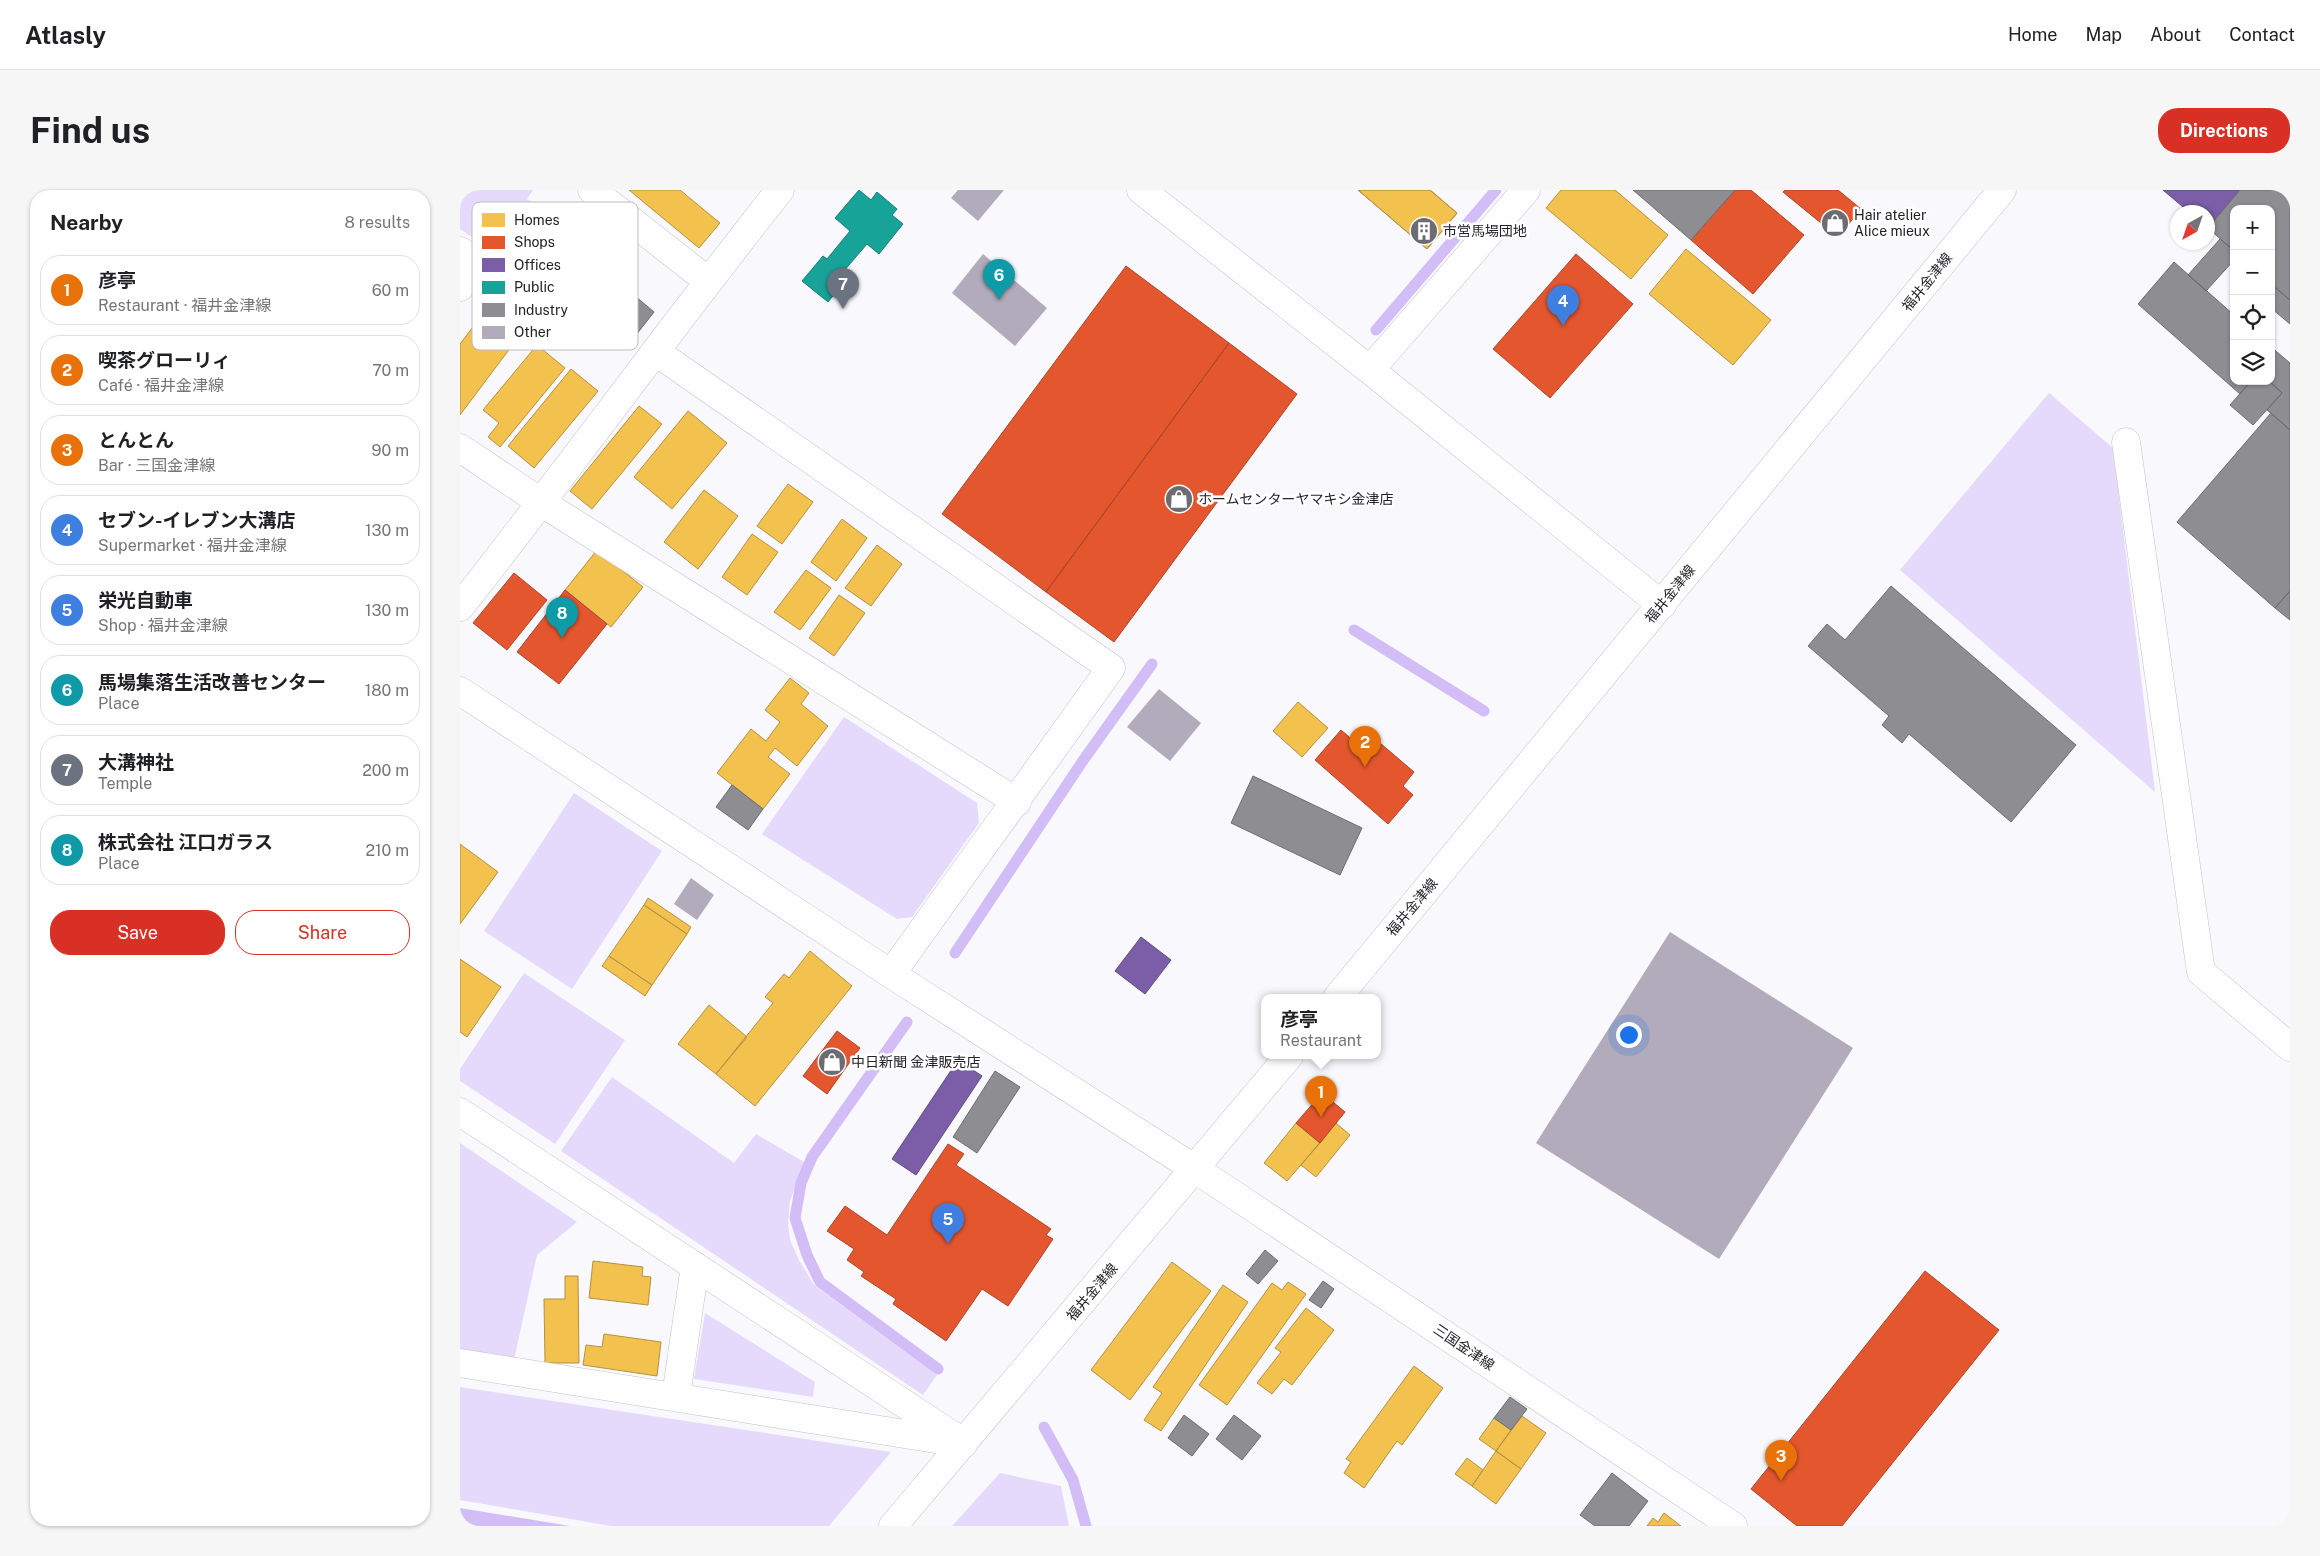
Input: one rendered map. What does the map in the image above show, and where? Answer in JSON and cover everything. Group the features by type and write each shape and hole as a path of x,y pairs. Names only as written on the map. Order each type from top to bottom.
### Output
{"street":[{"path":"592,190 607,202"},
{"path":"460,607 542,503 708,281 780,190"},
{"path":"1141,190 1370,370 1662,605"},
{"path":"1370,370 1526,190"},
{"name":"福井金津線","path":"1340,994 2002,190"},
{"path":"638,226 708,281"},
{"path":"460,251 472,259"},
{"path":"460,287 472,266"},
{"path":"656,352 1111,668 891,974"},
{"path":"2126,442 2201,972 2290,1048"},
{"path":"460,448 542,503 1016,802"},
{"name":"三国金津線","path":"460,691 891,974 1196,1169 1732,1526"},
{"name":"福井金津線","path":"893,1526 1196,1169 1287,1059"},
{"path":"460,1112 695,1266 957,1452"},
{"path":"676,1396 695,1266"},
{"path":"460,1363 676,1396 957,1452"}],"shaded area":[{"path":"460,190 533,190 527,199 532,202 472,202 472,237 460,229"},
{"path":"2049,393 2113,448 2155,792 1900,570"},
{"path":"844,717 977,803 979,823 912,917 897,919 762,834"},
{"path":"574,793 662,851 572,989 484,931"},
{"path":"524,973 625,1040 555,1144 460,1081 460,1069"},
{"path":"612,1077 734,1163 756,1134 804,1162 790,1201 788,1223 790,1240 799,1260 814,1285 937,1375 923,1395 561,1151"},
{"path":"460,1143 577,1222 537,1255 514,1360 460,1351"},
{"path":"705,1313 815,1382 813,1397 694,1379"},
{"path":"460,1387 891,1452 829,1526 611,1526 460,1500"},
{"path":"1000,1473 1061,1486 1069,1526 952,1526"},
{"path":"460,1508 570,1526 460,1526"}],"building: Homes":[{"path":"629,190 680,190 720,223 699,248"},
{"name":"市営馬場団地","path":"1358,190 1430,190 1457,213 1427,249"},
{"name":"市営馬場団地","path":"1358,190 1430,190 1457,213 1427,249"},
{"path":"1561,190 1615,190 1668,235 1631,279 1546,208"},
{"path":"1686,249 1771,320 1733,365 1649,294"},
{"path":"472,328 472,350 509,350 460,415 460,344"},
{"path":"533,350 543,350 565,368 500,447 488,437 499,423 483,410"},
{"path":"571,369 598,391 534,468 508,446"},
{"path":"639,406 662,424 592,509 570,491"},
{"path":"688,411 727,443 672,509 634,477"},
{"path":"788,484 813,502 782,544 757,526"},
{"path":"704,490 738,516 698,569 664,542"},
{"path":"842,519 867,538 836,581 811,562"},
{"path":"752,534 778,552 747,595 722,577"},
{"path":"877,545 902,564 871,606 845,588"},
{"path":"597,550 643,587 611,627 565,590"},
{"path":"806,570 831,588 800,630 774,612"},
{"path":"839,595 865,613 834,656 809,638"},
{"path":"790,678 809,693 801,704 828,726 797,766 775,748 768,757 790,774 763,809 717,773 751,729 766,741 780,722 765,710"},
{"path":"1298,702 1328,728 1302,757 1273,731"},
{"path":"460,844 498,872 460,924"},
{"path":"648,898 691,927 687,934 644,905"},
{"path":"644,905 687,934 652,985 609,956"},
{"path":"810,951 852,986 755,1106 716,1074 773,1003 765,997 784,974 789,978"},
{"path":"609,956 652,985 645,996 602,966"},
{"path":"460,959 501,987 467,1037 460,1032"},
{"path":"709,1005 747,1037 716,1074 678,1044"},
{"path":"1296,1123 1320,1143 1287,1181 1264,1163"},
{"path":"1336,1123 1350,1135 1316,1177 1301,1165"},
{"path":"593,1261 643,1267 642,1276 651,1277 648,1305 589,1298"},
{"path":"1172,1262 1211,1291 1130,1400 1091,1370"},
{"path":"565,1276 578,1276 579,1363 545,1363 544,1299 565,1299"},
{"path":"1288,1282 1306,1294 1227,1405 1199,1385 1272,1283 1282,1290"},
{"path":"1223,1285 1248,1302 1161,1431 1144,1420 1162,1393 1153,1387"},
{"path":"1306,1308 1334,1330 1292,1385 1284,1379 1272,1394 1257,1383 1281,1352 1275,1348"},
{"path":"604,1334 661,1342 657,1376 583,1365 586,1345 602,1347"},
{"path":"1414,1366 1443,1388 1402,1445 1397,1441 1364,1488 1344,1473 1351,1462 1346,1459"},
{"path":"1522,1416 1546,1433 1521,1469 1496,1451"},
{"path":"1494,1418 1511,1430 1496,1451 1479,1439"},
{"path":"1496,1451 1521,1469 1496,1504 1472,1486"},
{"path":"1467,1458 1483,1470 1472,1486 1455,1474"},
{"path":"1664,1513 1681,1526 1647,1526 1653,1518 1658,1522"}],"building: Shops":[{"path":"1735,190 1751,190 1804,235 1753,294 1691,240"},
{"name":"Hair atelier Alice mieux","path":"1785,190 1838,190 1861,209 1838,237 1783,192"},
{"path":"1576,254 1633,304 1550,398 1493,349"},
{"path":"1126,266 1229,343 1046,592 942,514"},
{"path":"1229,343 1297,394 1114,642 1046,592"},
{"path":"514,573 547,600 507,650 473,623"},
{"path":"565,590 607,624 559,684 517,652"},
{"path":"1341,730 1370,755 1380,743 1414,772 1403,786 1413,795 1388,824 1315,760"},
{"name":"中日新聞 金津販売店","path":"837,1031 860,1048 827,1094 803,1076"},
{"path":"1322,1093 1345,1112 1320,1143 1296,1123"},
{"path":"948,1144 964,1154 956,1165 1051,1229 1046,1235 1053,1239 1008,1306 982,1289 946,1341 893,1304 896,1299 861,1276 864,1272 847,1260 854,1249 827,1231 845,1206 887,1235"},
{"path":"1925,1271 1999,1330 1842,1526 1797,1526 1751,1489"}],"building: Offices":[{"path":"2163,190 2240,190 2215,220 2215,205 2181,205"},
{"path":"1141,937 1171,960 1145,994 1115,971"},
{"path":"958,1060 982,1076 916,1175 892,1159"}],"building: Public":[{"path":"859,190 871,200 877,192 897,209 892,215 903,224 879,254 867,244 843,272 848,277 828,302 802,281 823,256 827,259 850,231 835,218"}],"building: Industry":[{"path":"1633,190 1735,190 1691,240"},
{"path":"2240,190 2290,190 2290,300 2275,287 2275,205 2230,205 2230,247 2215,234 2215,220"},
{"path":"2220,239 2230,248 2230,264 2206,291 2188,275 2210,250 2215,250 2215,245"},
{"path":"2174,262 2230,311 2230,385 2248,385 2240,394 2138,304"},
{"path":"2275,287 2290,300 2290,324 2275,311"},
{"path":"638,298 654,312 638,332"},
{"path":"2275,350 2290,363 2290,430 2267,410 2282,393 2273,385 2275,385"},
{"path":"2248,385 2273,385 2282,393 2253,425 2230,405"},
{"path":"2271,413 2290,430 2290,591 2275,608 2177,522"},
{"path":"1891,586 2076,745 2011,822 1909,734 1902,743 1882,725 1889,716 1808,646 1827,624 1845,640"},
{"path":"2290,591 2290,620 2275,608"},
{"path":"1253,776 1362,828 1340,875 1231,823"},
{"path":"732,785 763,809 748,830 716,807"},
{"path":"995,1071 1020,1087 977,1153 953,1137"},
{"path":"1265,1250 1278,1261 1258,1284 1246,1274"},
{"path":"1323,1281 1334,1289 1321,1308 1309,1300"},
{"path":"1510,1397 1527,1409 1511,1430 1494,1418"},
{"path":"1184,1415 1209,1434 1192,1456 1168,1438"},
{"path":"1234,1415 1261,1436 1242,1460 1216,1439"},
{"path":"1612,1473 1648,1501 1629,1526 1595,1526 1580,1515"}],"building: Other":[{"path":"958,190 1004,190 978,221 951,198"},
{"path":"983,254 1047,308 1015,346 952,293"},
{"path":"1159,689 1201,723 1170,761 1127,727"},
{"path":"691,878 714,895 697,920 674,904"},
{"path":"1670,932 1853,1048 1719,1259 1536,1143"}],"waterway":[{"path":"1376,330 1496,190"},
{"path":"1354,630 1484,711"},
{"path":"955,953 1082,762 1152,664"},
{"path":"907,1022 812,1157 801,1183 795,1218 807,1255 820,1282 938,1369"},
{"path":"1044,1427 1073,1480 1086,1526"}],"place":[{"name":"Hair atelier Alice mieux","path":"1835,223"},
{"name":"市営馬場団地","path":"1424,231"},
{"name":"馬場集落生活改善センター","path":"999,300"},
{"name":"大溝神社","path":"843,309"},
{"name":"セブン-イレブン大溝店","path":"1563,326"},
{"name":"ホームセンターヤマキシ金津店","path":"1179,499"},
{"name":"株式会社 江口ガラス","path":"562,638"},
{"name":"喫茶グローリィ","path":"1365,767"},
{"name":"中日新聞 金津販売店","path":"832,1062"},
{"name":"彦亭","path":"1321,1117"},
{"name":"栄光自動車","path":"948,1244"},
{"name":"とんとん","path":"1781,1481"}]}
